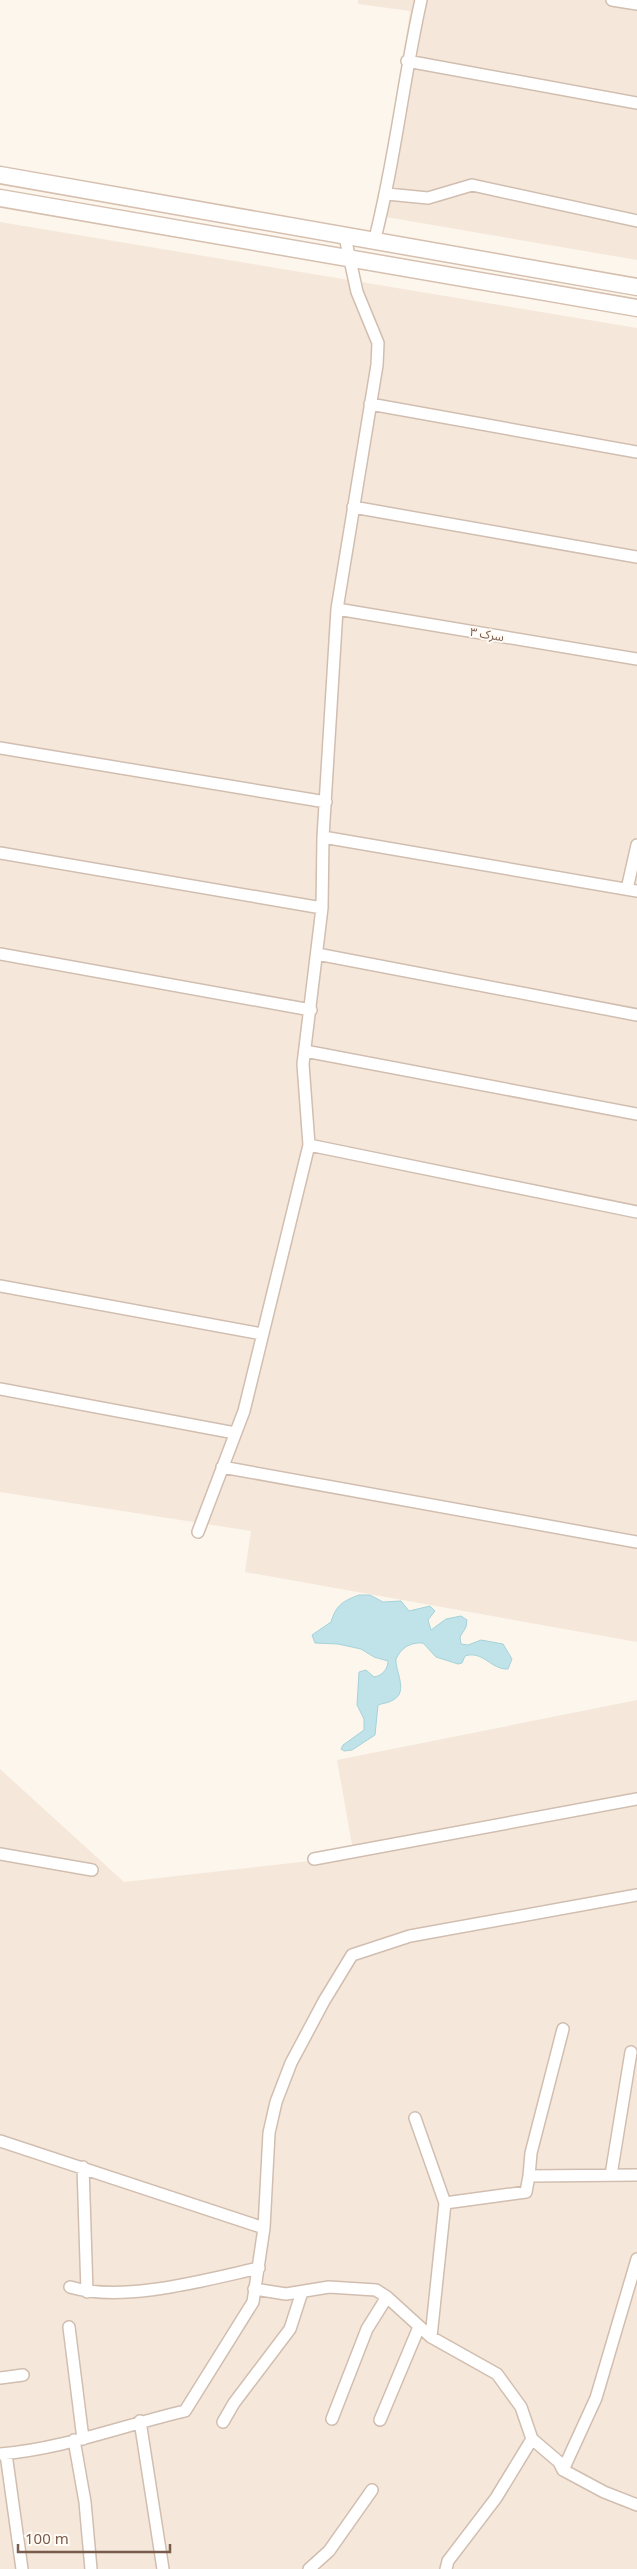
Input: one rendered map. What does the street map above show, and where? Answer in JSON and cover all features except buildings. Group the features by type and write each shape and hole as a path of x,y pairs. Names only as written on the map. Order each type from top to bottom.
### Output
{"main road":[{"path":"0,175 637,287"},
{"path":"0,198 637,308"}],"street":[{"path":"374,242 387,194 407,61 421,0"},
{"path":"612,0 637,4"},
{"path":"407,61 637,103"},
{"path":"387,194 428,198 472,185 637,221"},
{"path":"198,1532 244,1412 309,1146 303,1064 318,954 322,908 324,837 337,610 377,365 378,343 357,292 345,237"},
{"path":"370,404 637,452"},
{"path":"353,507 637,557"},
{"name":"سرک ۳","path":"337,610 637,659"},
{"path":"0,748 326,802"},
{"path":"324,837 632,890 637,845"},
{"path":"0,854 322,908"},
{"path":"0,954 311,1010"},
{"path":"318,954 637,1015"},
{"path":"305,1051 637,1114"},
{"path":"309,1146 637,1212"},
{"path":"0,1286 262,1334"},
{"path":"0,1389 235,1433"},
{"path":"222,1467 637,1542"},
{"path":"314,1859 637,1799"},
{"path":"0,1854 92,1870"},
{"path":"22,2569 3,2454 79,2439 140,2421 185,2411 253,2302 264,2228 269,2133 276,2102 300,2045 352,1955 410,1936 637,1895"},
{"path":"445,2203 526,2192 532,2153 563,2029"},
{"path":"611,2175 631,2052"},
{"path":"415,2118 445,2203 431,2337"},
{"path":"0,2141 264,2228"},
{"path":"83,2167 86,2292"},
{"path":"529,2176 637,2175"},
{"path":"563,2470 596,2398 637,2259"},
{"path":"70,2287 86,2292 174,2287 259,2268"},
{"path":"254,2289 286,2294 329,2287 376,2290 431,2337 497,2374 521,2407 532,2439 559,2462 563,2470 604,2492 637,2505"},
{"path":"223,2422 234,2403 290,2329 302,2292"},
{"path":"332,2419 367,2329 386,2297"},
{"path":"69,2327 91,2569"},
{"path":"380,2420 419,2327"},
{"path":"0,2378 24,2375"},
{"path":"140,2421 163,2569"},
{"path":"446,2569 448,2561 496,2498 532,2439"},
{"path":"309,2569 329,2551 372,2490"}],"shaded area":[{"path":"358,0 637,0 637,260 380,216 410,11 358,4"},
{"path":"0,222 637,328 637,1642 245,1572 251,1531 0,1492"},
{"path":"637,1700 637,2569 0,2569 0,1769 124,1882 354,1856 337,1760"}],"water":[{"path":"359,1595 370,1595 383,1602 401,1601 409,1611 430,1606 435,1611 428,1620 431,1630 446,1619 461,1616 467,1620 466,1627 460,1637 461,1644 468,1645 481,1640 503,1644 512,1659 508,1669 497,1667 482,1658 471,1655 465,1656 462,1663 458,1664 436,1657 423,1643 407,1646 396,1659 401,1687 400,1692 391,1701 378,1705 375,1735 352,1750 344,1751 341,1749 343,1745 364,1730 364,1719 357,1705 359,1672 366,1670 374,1677 377,1676 386,1669 388,1661 374,1657 361,1649 338,1644 315,1643 312,1635 331,1622 335,1611 341,1604"}]}
